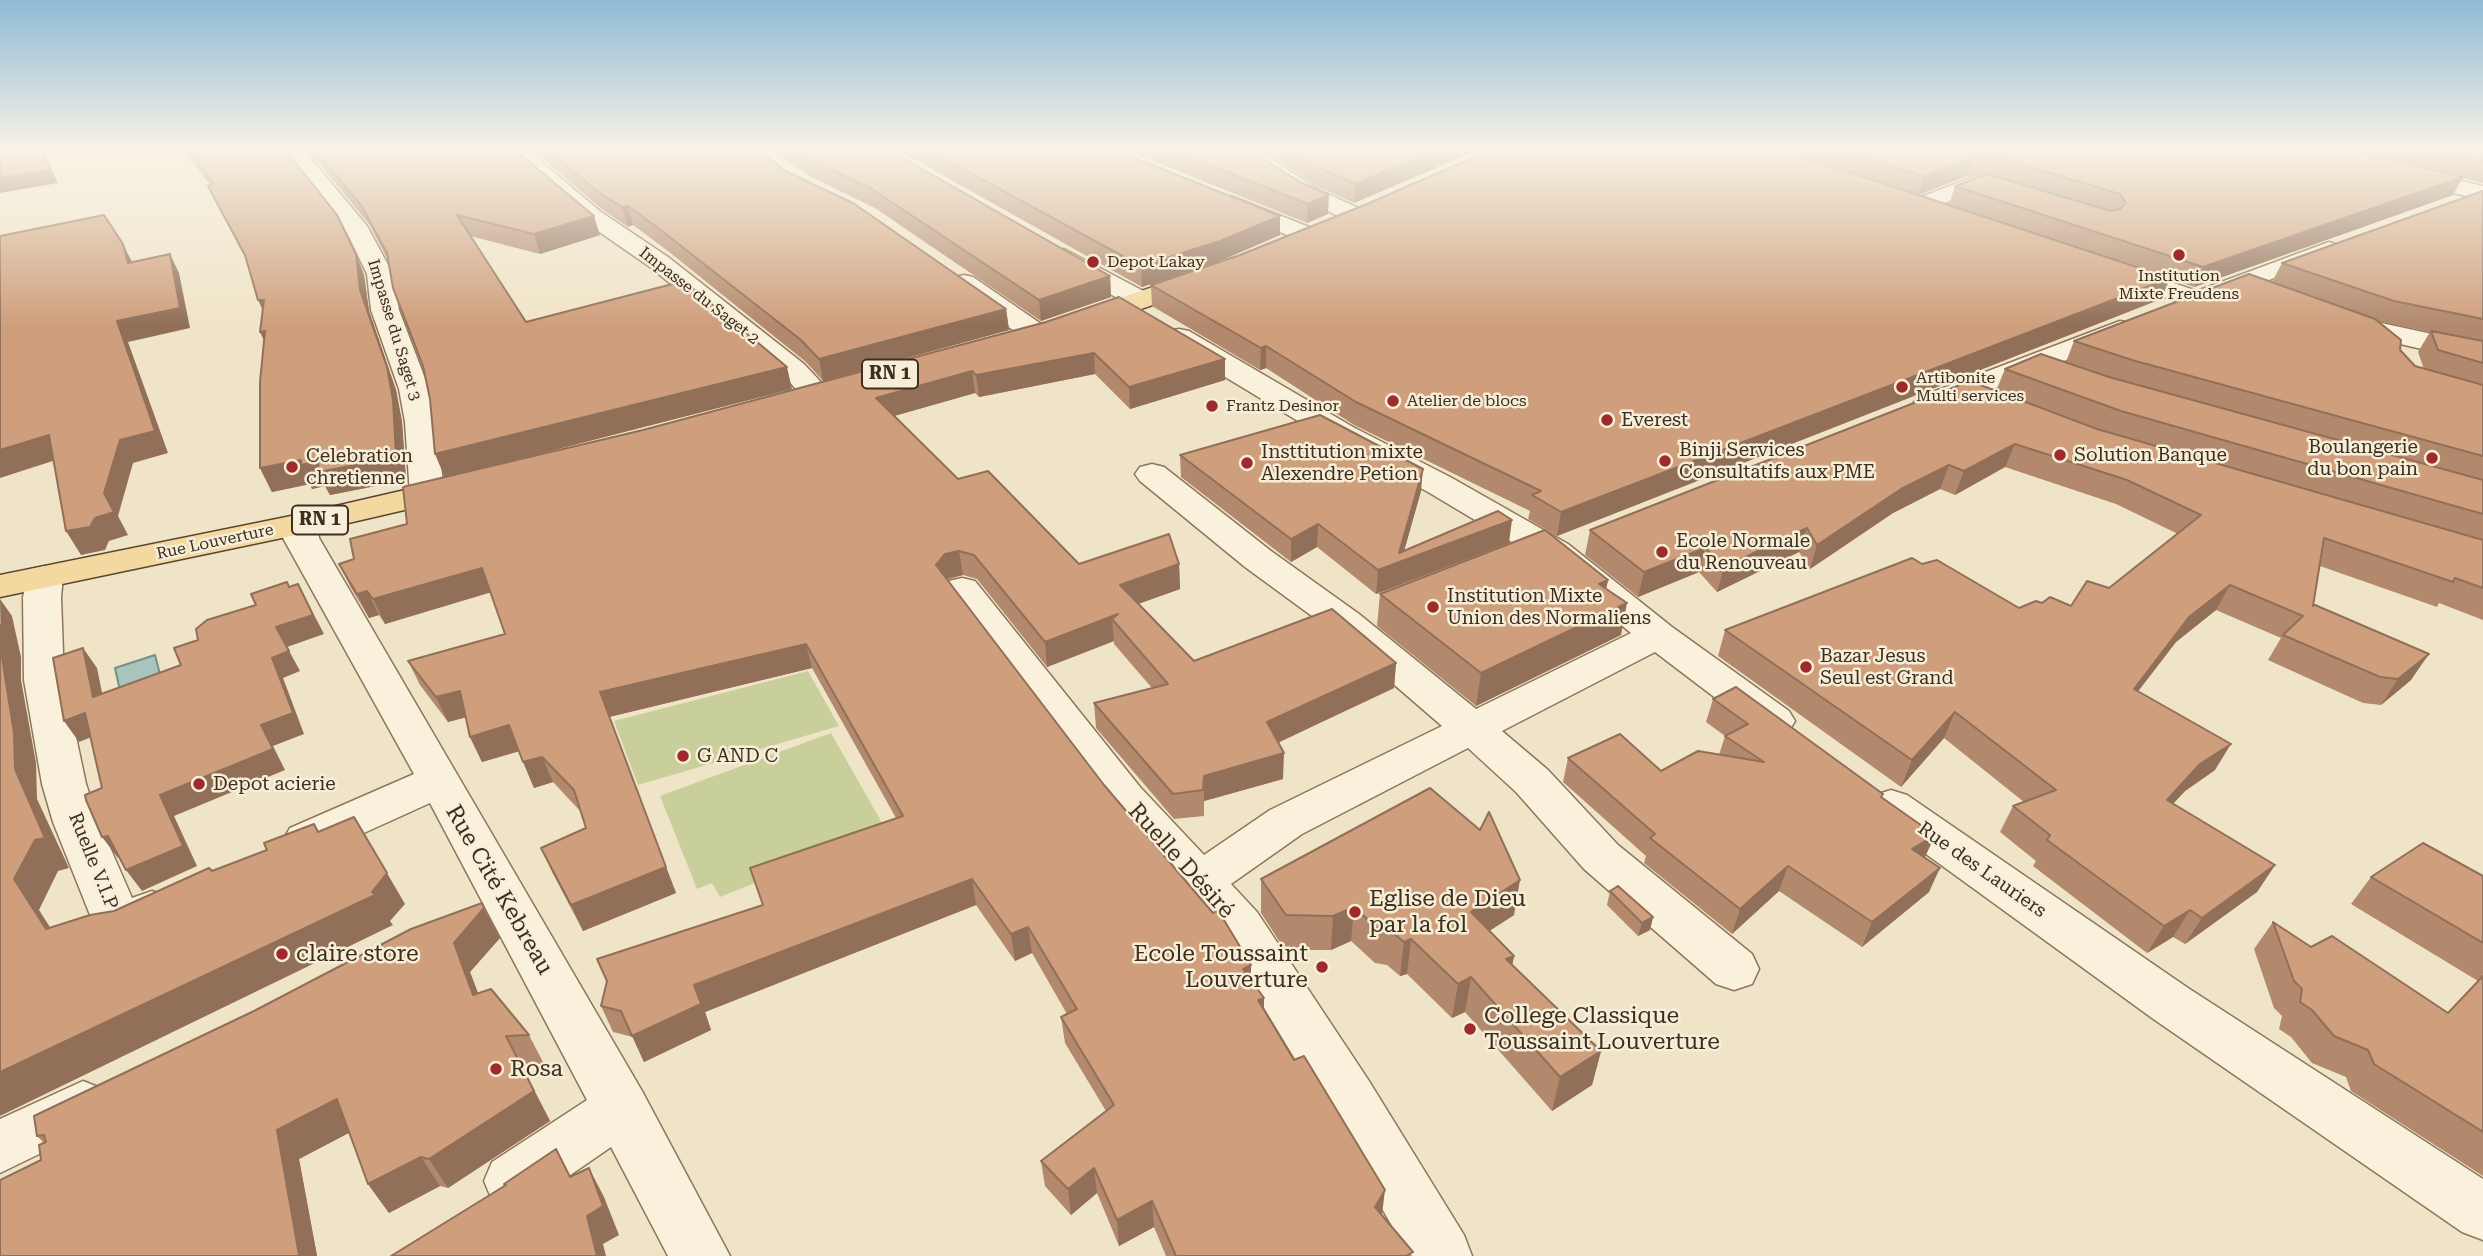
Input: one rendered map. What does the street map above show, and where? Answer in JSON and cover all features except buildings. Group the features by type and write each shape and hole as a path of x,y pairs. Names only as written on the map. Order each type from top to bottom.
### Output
{"main road":[{"path":"1276,250 1376,208"},
{"path":"1000,344 1133,303 1217,273"},
{"name":"Rue Louverture","path":"0,586 301,524 493,479"}],"street":[{"name":"Impasse du Saget 3","path":"339,208 358,231 380,274 385,310 414,389 421,422 427,495"},
{"name":"Impasse du Saget 2","path":"582,208 691,287 794,370 817,394"},
{"path":"1244,208 1310,236"},
{"path":"1339,208 1357,216"},
{"path":"1928,208 1958,218"},
{"path":"1903,414 2194,299 2352,241"},
{"path":"1046,247 1342,434 1560,545 1658,635 1808,747"},
{"path":"2096,264 2194,299"},
{"path":"949,273 1037,334"},
{"path":"2240,283 2277,297"},
{"path":"2326,316 2375,332 2483,354"},
{"path":"2375,332 2406,358 2408,367"},
{"path":"2031,362 2072,378"},
{"path":"1962,391 2003,409"},
{"path":"1152,474 1258,559 1345,622 1474,730 1532,780 1601,857 1734,969"},
{"name":"Rue Cité Kebreau","path":"301,524 301,538 437,782 486,903 622,1108 700,1256"},
{"path":"1507,559 1560,545"},
{"name":"Ruelle V.I.P","path":"45,578 42,597 44,680 55,742 76,822 119,925 191,892"},
{"name":"Ruelle Désiré","path":"962,589 1124,798 1184,865 1202,880 1240,926 1307,1030 1442,1256"},
{"path":"1345,622 1382,608"},
{"path":"1202,880 1286,822 1474,730 1658,635"},
{"name":"Rue des Lauriers","path":"1852,778 2170,1003 2483,1212"},
{"path":"264,859 437,782"},
{"path":"0,1147 124,1087"},
{"path":"475,1207 622,1108"}],"green space":[{"name":"G AND C","path":"808,671 839,726 638,785 614,721"},
{"path":"831,733 886,830 720,897 712,883 697,889 660,796"}],"water":[{"path":"155,655 163,686 122,700 115,668"}],"place":[{"name":"Institution Mixte Freudens","path":"2179,255"},
{"name":"Depot Lakay","path":"1093,262"},
{"name":"Artibonite Multi services","path":"1902,387"},
{"name":"Atelier de blocs","path":"1393,401"},
{"name":"Frantz Desinor","path":"1212,406"},
{"name":"Everest","path":"1607,420"},
{"name":"Solution Banque","path":"2060,455"},
{"name":"Boulangerie du bon pain","path":"2432,458"},
{"name":"Binji Services Consultatifs aux PME","path":"1665,461"},
{"name":"Insttitution mixte Alexendre Petion","path":"1247,463"},
{"name":"Celebration chretienne","path":"292,467"},
{"name":"Ecole Normale du Renouveau","path":"1662,552"},
{"name":"Institution Mixte Union des Normaliens","path":"1433,607"},
{"name":"Bazar Jesus Seul est Grand","path":"1806,667"},
{"name":"G AND C","path":"683,756"},
{"name":"Depot acierie","path":"199,784"},
{"name":"Eglise de Dieu par la fol","path":"1355,912"},
{"name":"claire store","path":"282,954"},
{"name":"Ecole Toussaint Louverture","path":"1322,967"},
{"name":"College Classique Toussaint Louverture","path":"1470,1029"},
{"name":"Rosa","path":"496,1069"}]}
